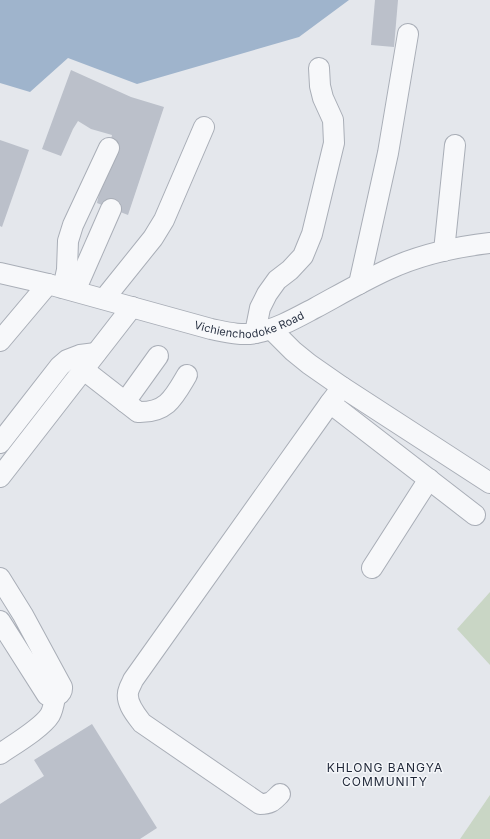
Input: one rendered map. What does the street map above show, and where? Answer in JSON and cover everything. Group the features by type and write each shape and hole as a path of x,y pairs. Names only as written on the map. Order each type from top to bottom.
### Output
{"street":[{"path":"359,284 388,153 408,34"},
{"path":"319,68 320,86 323,98 333,120 334,143 312,234 303,256 290,270 277,280 267,294 260,308 263,331 342,387 490,483"},
{"path":"104,299 153,238 164,220 204,127"},
{"path":"444,251 455,145"},
{"path":"62,288 67,270 68,241 73,225 109,148"},
{"path":"0,341 62,288 111,209"},
{"name":"Vichienchodoke Road","path":"0,273 104,299 211,329 236,334 263,331 294,319 388,270 423,257 470,245 490,243"},
{"path":"0,477 132,307"},
{"path":"0,443 60,366 67,360 80,355 96,353"},
{"path":"125,402 158,356"},
{"path":"84,370 138,412 149,412 165,406 175,395 187,375"},
{"path":"280,794 275,800 268,804 260,804 142,723 132,709 128,699 128,690 133,680 342,387"},
{"path":"330,403 476,515"},
{"path":"372,568 429,479"},
{"path":"0,578 23,615 62,687 63,690 61,693 55,697 48,695 1,626 23,615"},
{"path":"0,754 41,725 50,715 55,697"}],"green space":[{"path":"490,592 490,665 457,629"},
{"path":"490,795 490,839 460,839"}],"water":[{"path":"0,0 349,0 299,37 137,84 68,58 30,92 0,83"}],"building":[{"path":"375,0 398,0 394,47 371,45"},
{"path":"71,70 131,97 164,107 128,215 97,203 112,135 91,129 78,121 61,156 42,149"},
{"path":"0,140 29,150 2,227 0,226"},
{"path":"92,724 157,828 140,839 0,839 0,804 44,776 34,760"}],"district":[{"name":"KHLONG BANGYA COMMUNITY","path":"385,775"}]}
